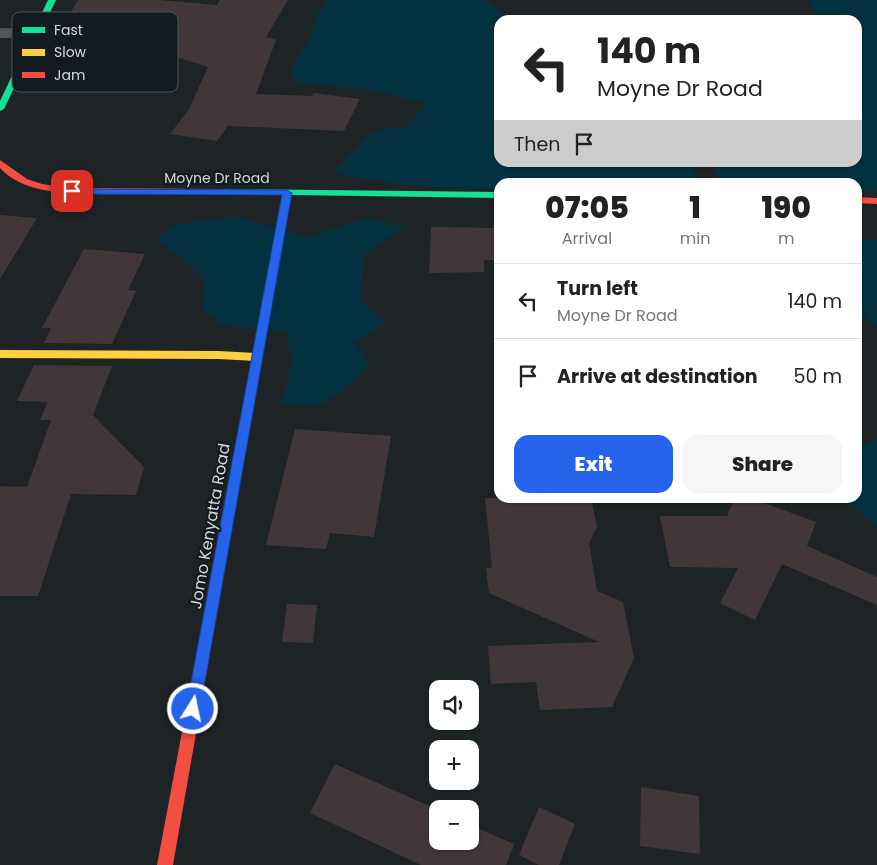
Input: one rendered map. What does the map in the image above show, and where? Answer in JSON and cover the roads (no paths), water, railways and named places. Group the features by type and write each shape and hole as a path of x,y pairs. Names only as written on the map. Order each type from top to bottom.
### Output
{"street":[{"path":"46,12 52,0"},
{"path":"0,109 12,83"},
{"name":"Moyne Dr Road","path":"0,163 4,170 26,182 72,191 108,193 494,195"},
{"name":"Jomo Kenyatta Road","path":"165,865 287,193"},
{"path":"862,200 877,201"},
{"path":"0,354 218,355 257,357"}]}
